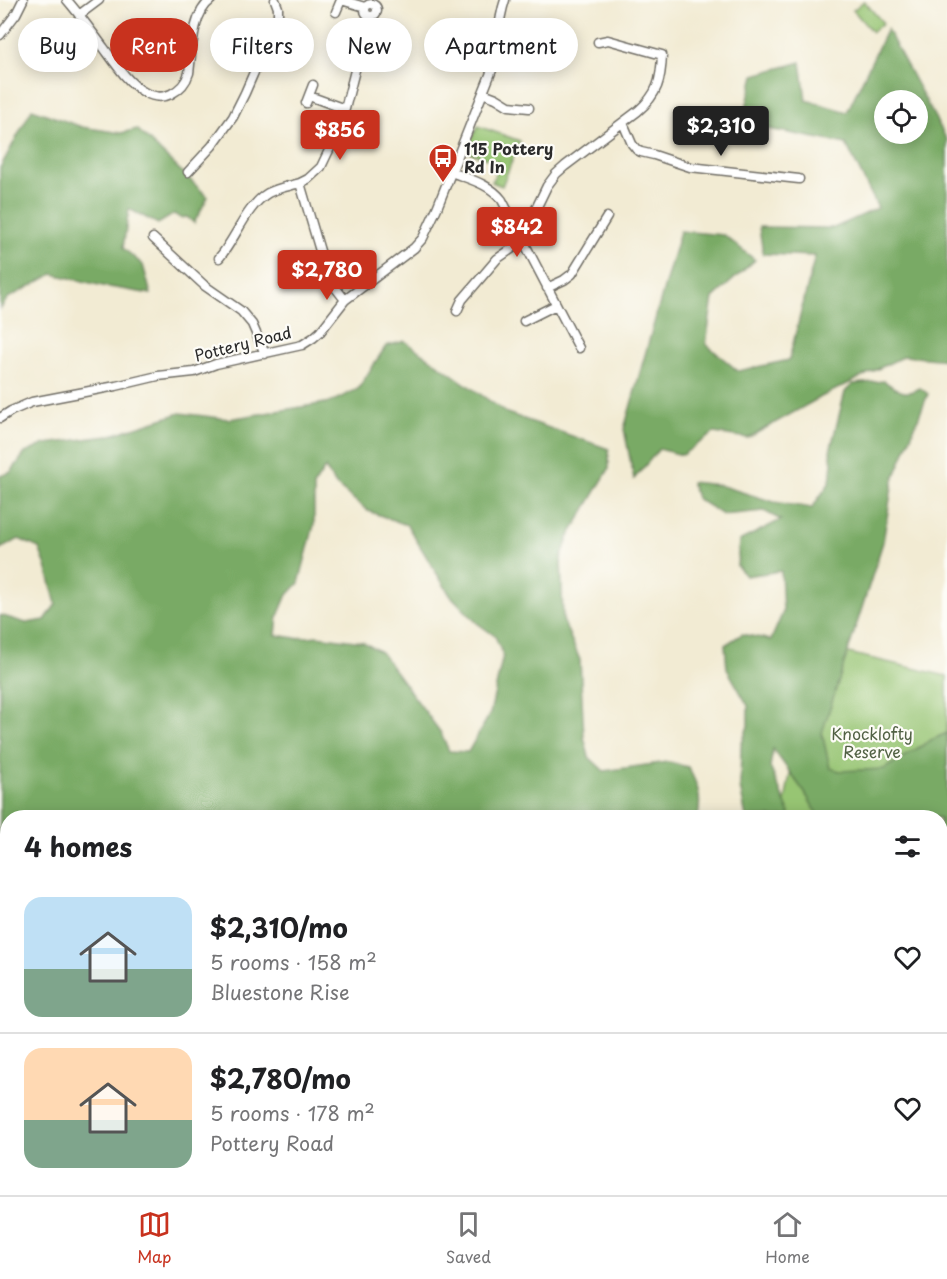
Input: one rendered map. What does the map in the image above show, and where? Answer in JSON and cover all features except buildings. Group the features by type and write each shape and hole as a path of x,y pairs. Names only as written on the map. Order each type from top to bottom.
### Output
{"street":[{"path":"0,35 16,14 23,0"},
{"path":"66,0 137,87 150,95 163,96 179,89 187,80 198,17 211,0"},
{"path":"80,15 99,0"},
{"path":"188,172 212,146 239,107 277,21 278,8 275,0"},
{"path":"219,258 261,198 271,192 308,179 321,167 327,156 345,109 371,7 341,0 336,12"},
{"name":"Pottery Road","path":"0,418 32,402 158,376 194,372 216,364 308,342 320,332 345,300 419,243 427,230 483,93 495,57 505,0"},
{"path":"518,231 530,221 547,186 556,174 647,103 659,82 662,55 608,40 598,42"},
{"path":"313,85 308,99 345,109"},
{"path":"483,93 509,106 529,108"},
{"path":"623,123 637,150 690,167 800,179"},
{"path":"451,172 487,186 497,194 579,348"},
{"path":"300,183 328,278 345,300"},
{"path":"547,288 572,274 606,216"},
{"path":"153,238 205,286 241,311 252,324 265,354"},
{"path":"457,311 462,300 496,259 523,241"},
{"path":"524,321 556,305"}],"green space":[{"path":"864,1 883,23 872,32 853,10"},
{"path":"887,29 920,90 874,90 874,144 928,144 928,105 947,140 947,360 904,356 821,397 748,438 714,433 682,455 659,449 634,479 624,429 680,231 724,235 755,260 713,298 706,344 738,371 789,360 815,256 763,254 759,227 834,228 878,208 846,144 742,124 754,75 801,62 806,100 847,112"},
{"path":"32,109 82,127 121,133 137,129 208,197 194,223 187,217 180,218 174,214 158,224 129,209 123,248 143,265 151,294 53,274 8,298 0,309 0,168"},
{"path":"478,126 520,141 502,186 492,182 500,163 465,151"},
{"path":"405,341 507,413 609,449 609,469 568,538 561,558 563,620 580,660 584,737 589,757 604,771 667,762 688,767 698,791 699,810 0,810 0,615 26,623 45,620 56,604 39,548 19,539 0,549 0,476 11,472 25,453 45,444 108,436 180,413 229,419 331,402 358,389 386,346","holes":["325,468 336,485 368,511 407,525 450,595 477,623 495,636 503,655 490,714 468,752 449,751 441,733 381,652 363,642 317,636 296,638 276,635 278,616 286,597 299,583 314,525 314,485"]},
{"path":"884,381 901,391 910,392 920,388 928,394 893,481 883,542 822,733 830,768 840,771 884,769 931,740 947,733 947,810 815,810 773,749 770,767 788,810 745,810 740,787 741,746 748,726 748,706 727,669 725,645 742,634 771,640 783,612 781,571 746,576 737,566 739,541 781,520 764,511 723,515 696,498 691,482 719,485 774,502 812,508 830,482 832,463 830,451 845,392 853,384"},
{"name":"Knocklofty Reserve","path":"814,645 947,676 947,810 783,810"}],"place":[{"name":"115 Pottery Rd In","path":"443,184"}]}
